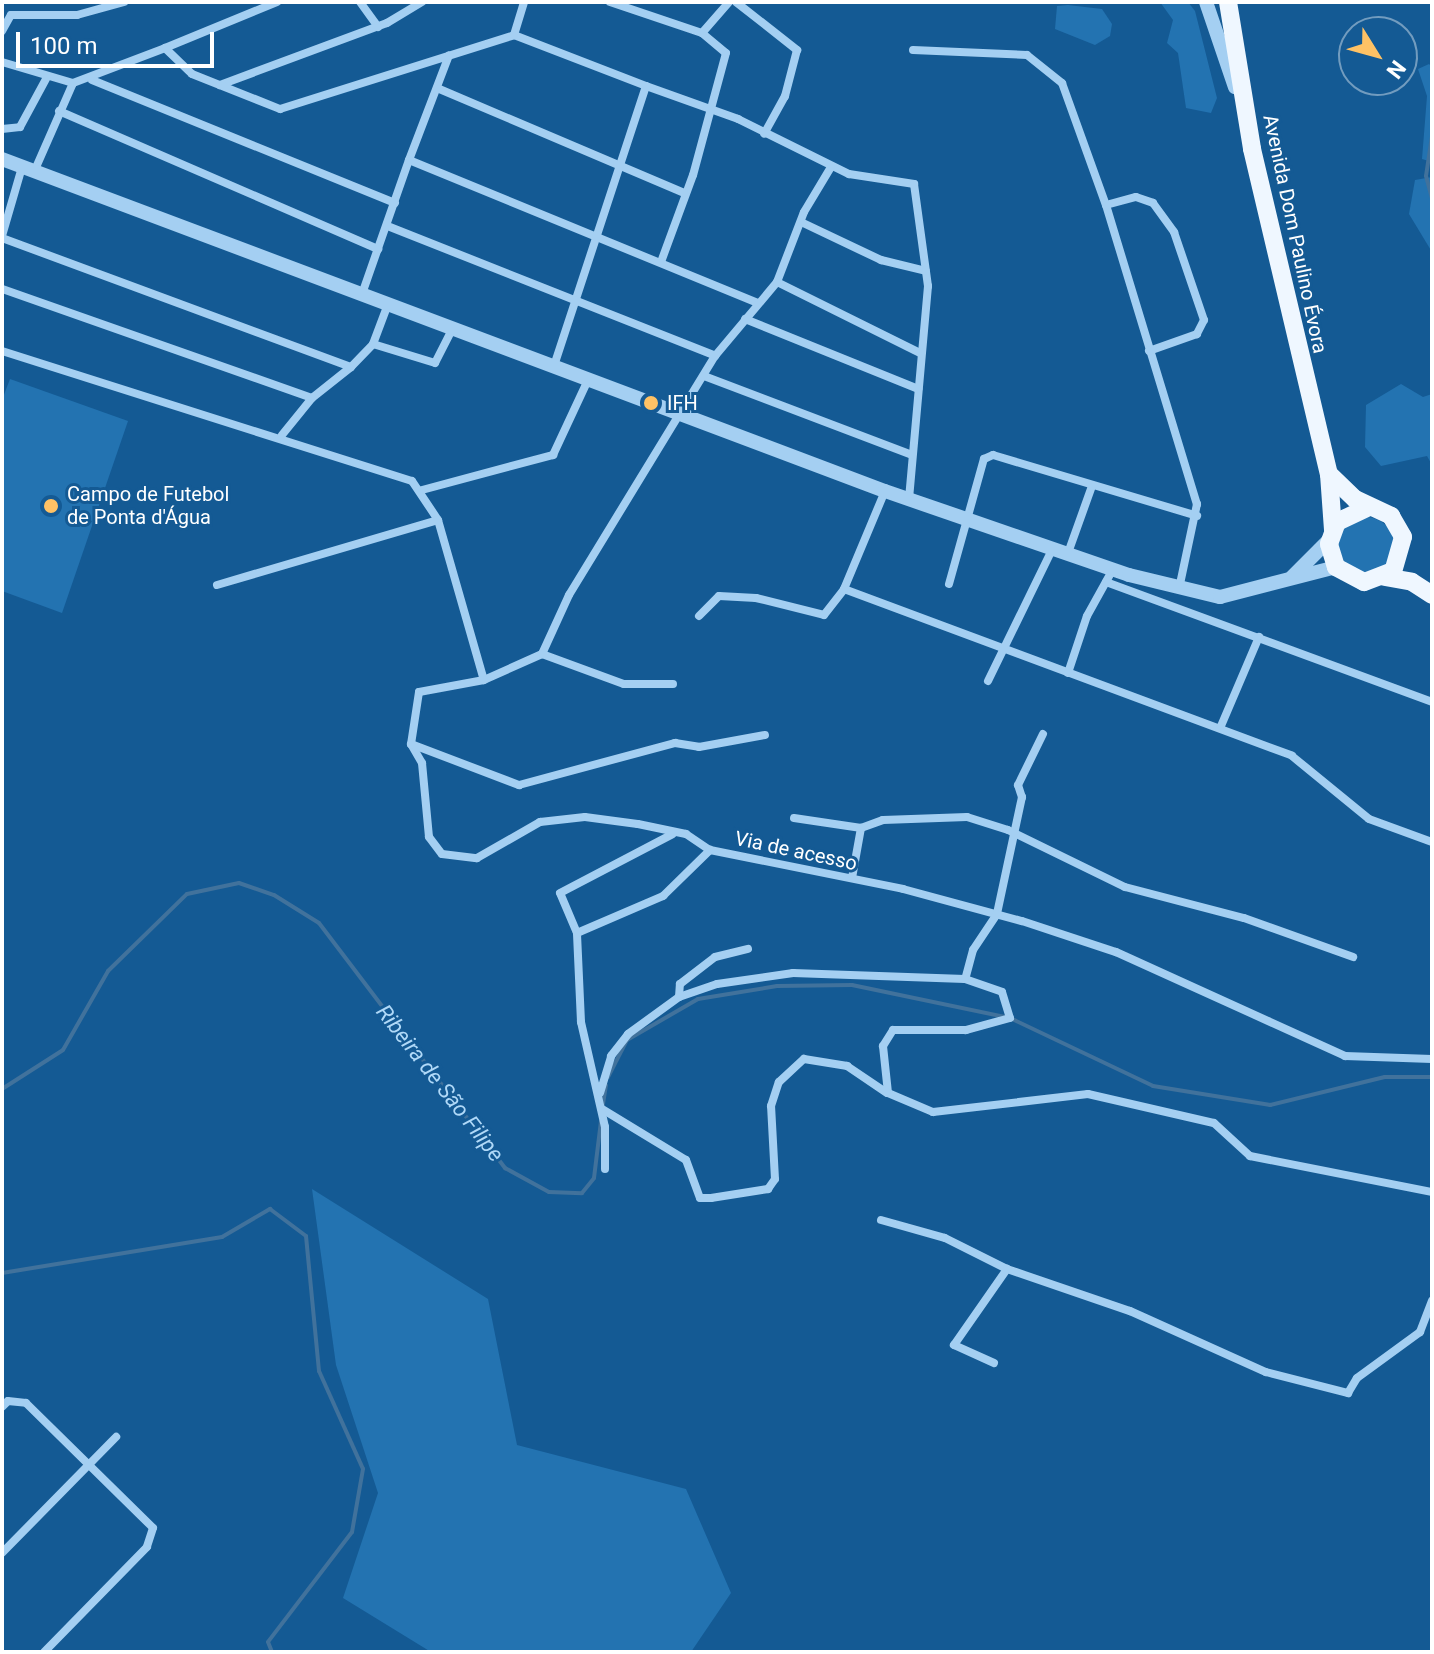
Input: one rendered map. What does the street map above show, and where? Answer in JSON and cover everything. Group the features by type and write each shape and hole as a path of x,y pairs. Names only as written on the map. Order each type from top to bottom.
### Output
{"main road":[{"name":"Avenida Dom Paulino Évora","path":"1228,2 1252,149 1329,474 1331,534"},
{"path":"1329,474 1369,507 1399,525 1400,561 1412,582"},
{"path":"1369,507 1346,514 1331,534 1336,567 1353,580 1385,577 1412,582 1432,595"},
{"path":"1385,577 1400,561"}],"street":[{"path":"2,31 11,15 77,15 124,2"},
{"path":"2,62 46,79 73,83 92,80 277,2"},
{"path":"360,2 378,27"},
{"path":"220,85 378,27 422,2"},
{"path":"514,35 524,2"},
{"path":"610,2 702,33 724,46 728,61 661,262"},
{"path":"702,33 729,2"},
{"path":"736,2 797,50 785,96 764,134"},
{"path":"1206,2 1252,149"},
{"path":"165,48 192,74 280,109 514,35 713,110 831,167 914,184 926,271 909,500"},
{"path":"913,50 1027,55 1044,63 1062,83 1106,205 1197,516 1179,590"},
{"path":"362,294 378,249 390,227 409,160 449,55"},
{"path":"2,129 20,127 46,79"},
{"path":"92,80 395,203"},
{"path":"73,83 28,169 2,237 351,367"},
{"path":"554,365 579,298 646,86"},
{"path":"437,88 621,163 684,193"},
{"path":"59,111 378,249"},
{"path":"2,159 909,500 1053,547 1109,576 1432,702"},
{"path":"409,160 758,303"},
{"path":"673,684 624,684 542,654 569,595 684,414 715,356 777,282 801,222 831,167"},
{"path":"1106,205 1136,197 1153,203 1174,232 1204,320 1197,334 1149,351"},
{"path":"801,222 881,260 926,271"},
{"path":"390,227 579,298 715,356"},
{"path":"777,282 920,353"},
{"path":"2,289 312,398"},
{"path":"282,435 312,398 351,367 373,344 388,304"},
{"path":"745,319 918,389"},
{"path":"373,344 435,363 452,329"},
{"path":"2,351 282,435 390,472 422,490 438,520 484,680"},
{"path":"704,376 912,455"},
{"path":"422,490 553,455 588,380"},
{"path":"949,584 984,459 993,455 1197,516"},
{"path":"1068,553 1092,486"},
{"path":"699,616 719,596 756,598 824,615 844,589 885,491"},
{"path":"217,585 438,520"},
{"path":"1292,578 1331,534"},
{"path":"988,681 1053,547"},
{"path":"1109,576 1220,597 1336,567"},
{"path":"1068,673 1109,576"},
{"path":"844,589 1068,673 1221,726 1292,756 1369,819 1432,842"},
{"path":"1221,726 1259,637"},
{"name":"Via de acesso","path":"542,654 484,680 419,692 411,744 422,763 434,849 456,860 477,858 540,822 585,817 674,834 710,850 852,878 997,914 1116,952 1345,1056 1432,1059"},
{"path":"965,979 973,950 997,914 1015,833 1018,785 1043,734"},
{"path":"411,744 519,785 675,743 699,747 765,735"},
{"path":"794,818 861,828 883,820 967,817 1015,833 1125,887 1244,918 1353,957"},
{"path":"852,878 861,828"},
{"path":"605,1169 600,1093 584,1043 577,933 560,893 674,834"},
{"path":"577,933 663,896 710,850"},
{"path":"679,997 680,984 715,957 748,949"},
{"path":"600,1093 611,1056 628,1034 679,997 717,984 793,973 965,979 1002,992 1010,1018 966,1030 893,1030 883,1046 888,1093"},
{"path":"602,1109 686,1160 700,1198 768,1189 775,1179 771,1106 779,1082 804,1059 847,1066 888,1093 933,1112 1088,1094 1214,1123 1250,1156 1432,1192"},
{"path":"881,1220 945,1238 1007,1269 1130,1311 1266,1372 1348,1393 1357,1378 1420,1332 1432,1300"},
{"path":"994,1363 954,1345 1007,1269"},
{"path":"2,1407 8,1401 26,1403 153,1528 147,1547 44,1652"},
{"path":"2,1553 116,1437"}],"shaded area":[{"path":"1160,2 1188,2 1195,11 1217,98 1211,113 1186,108 1178,53 1167,43 1173,20"},
{"path":"1057,6 1102,9 1112,24 1110,36 1095,45 1055,29"},
{"path":"1429,64 1432,67 1432,162 1422,159 1427,96 1418,69"},
{"path":"1432,177 1432,252 1409,214 1415,180"},
{"name":"Campo de Futebol de Ponta d'Água","path":"10,379 128,421 62,613 2,591 2,400"},
{"path":"1401,384 1423,397 1432,394 1432,465 1427,456 1381,466 1365,447 1366,405"},
{"path":"1366,517 1386,525 1394,545 1386,565 1366,573 1346,565 1338,545 1346,525"},
{"path":"312,1189 488,1299 517,1445 686,1489 731,1593 691,1652 431,1652 343,1598 378,1493 336,1365"}],"waterway":[{"path":"1432,136 1426,176 1432,199"},
{"name":"Ribeira de São Filipe","path":"2,1089 63,1050 108,971 187,894 239,883 274,895 319,923 505,1168 549,1192 582,1193 594,1178 601,1121"},
{"name":"Ribeira de São Filipe","path":"608,1077 627,1040 698,999 777,986 852,985 1010,1018 1153,1086 1270,1105 1385,1077 1432,1077"},
{"name":"Ribeira de São Filipe","path":"603,1104 606,1085"},
{"path":"2,1273 222,1237 270,1209 306,1236 319,1371 363,1469 352,1532 268,1642 272,1652"}],"place":[{"name":"IFH","path":"651,403"},
{"name":"Campo de Futebol de Ponta d'Água","path":"51,506"}]}
